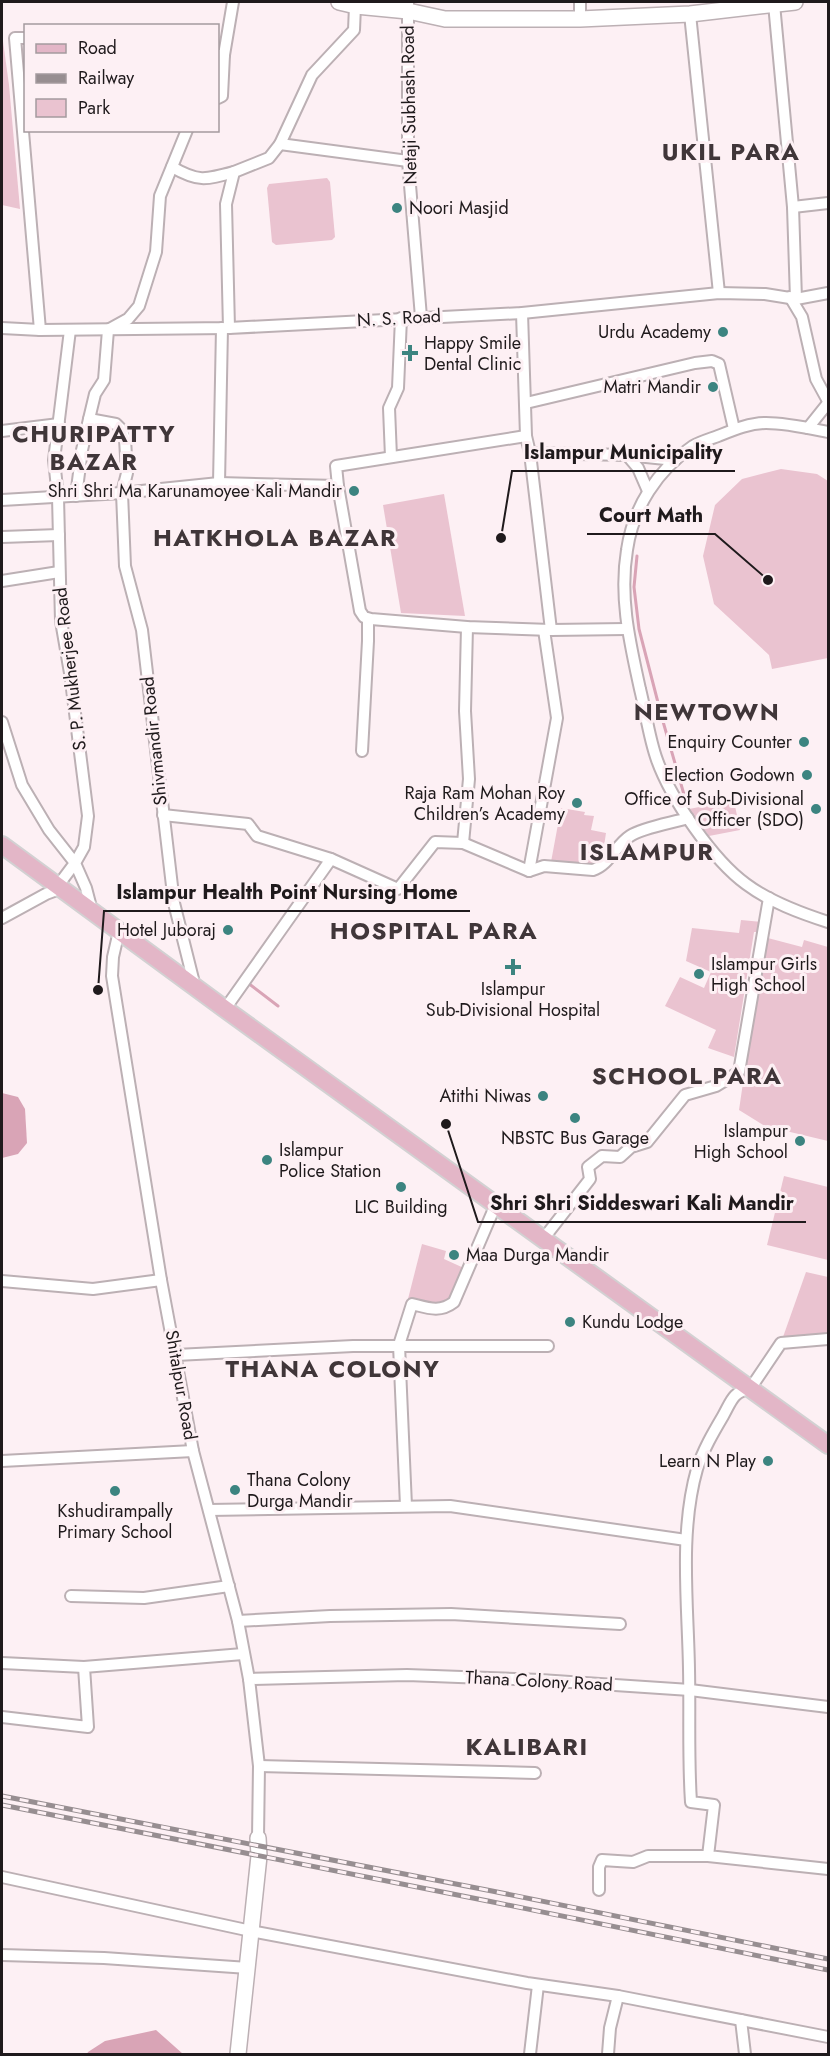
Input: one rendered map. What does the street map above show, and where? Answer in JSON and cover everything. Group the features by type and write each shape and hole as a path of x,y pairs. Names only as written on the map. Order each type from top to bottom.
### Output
{"main road":[{"path":"339,2 355,6 408,6 445,19 580,19 690,14 795,2"},
{"path":"2,845 52,890 92,911 828,1445"},
{"path":"238,2055 260,1846 258,1838"}],"street":[{"path":"219,98 222,96 221,55 232,2"},
{"path":"580,2 580,19"},
{"path":"774,4 793,207 793,298 802,317 816,379 828,402 808,428"},
{"path":"172,167 192,178 211,178 234,172 269,158 280,144 312,75 354,30 355,6"},
{"name":"Netaji Subhash Road","path":"408,6 408,161 421,317"},
{"path":"690,14 719,293"},
{"path":"24,38 15,38 40,330"},
{"path":"76,496 82,450 95,394 104,380 108,330 128,319 139,306 156,252 160,196 186,132"},
{"path":"280,144 408,161"},
{"path":"219,483 225,328 226,204 234,172"},
{"path":"793,207 828,203"},
{"name":"N. S. Road","path":"2,328 40,330 225,328 522,313 719,293 765,294 793,298 828,294"},
{"path":"522,313 526,436 530,453 557,718 529,871"},
{"path":"391,458 389,408 398,388 401,318"},
{"name":"S. P. Mukherjee Road","path":"52,890 75,863 84,848 88,816 61,621 58,497 54,460 70,330"},
{"path":"526,403 694,363 712,361 719,364 734,429"},
{"name":"Shivmandir Road","path":"89,419 116,424 122,430 125,439 127,473 122,493 125,566 142,630 174,903 196,987"},
{"path":"828,432 765,423 734,429 694,445 661,473 637,512 627,550 625,584 626,629 655,753 666,780 688,818 720,860 746,884 769,898 828,922"},
{"path":"2,431 59,424"},
{"path":"526,436 336,466 362,615 368,619 467,627 548,630 626,629"},
{"path":"530,453 627,455 675,460"},
{"path":"627,455 638,468 648,491"},
{"path":"2,500 122,493 219,483 338,486"},
{"path":"2,537 59,535"},
{"path":"2,581 59,572"},
{"path":"362,751 368,619"},
{"path":"463,843 469,779 465,711 467,627"},
{"path":"2,722 22,785 49,830 75,863 86,888 92,911"},
{"path":"163,815 248,824 257,836 331,859 399,889 435,842 463,843 529,871 544,866 593,870 600,868 623,842 635,833 688,818"},
{"path":"225,1009 331,859"},
{"path":"2,918 52,890"},
{"path":"544,1238 590,1179 588,1167 602,1156 620,1157 631,1147 647,1142 685,1095 716,1086 739,1072 769,898"},
{"name":"Shitalpur Road","path":"119,931 113,957 112,976 161,1280 177,1355 193,1451 238,1621 249,1679 259,1766 258,1838"},
{"path":"406,1506 399,1345 412,1304 438,1310 454,1302 496,1204"},
{"path":"2,1281 93,1289 161,1280"},
{"path":"708,1856 714,1805 691,1802 688,1762 690,1690 686,1540 693,1485 697,1468 708,1442 732,1398 740,1390 750,1389 781,1343 828,1339"},
{"path":"177,1355 399,1345 548,1346"},
{"path":"2,1461 193,1451"},
{"path":"209,1510 450,1506 686,1540"},
{"path":"71,1596 144,1598 229,1586"},
{"path":"238,1621 330,1616 451,1614 620,1624"},
{"path":"2,1663 84,1668 243,1653"},
{"path":"2,1717 88,1727 84,1668"},
{"name":"Thana Colony Road","path":"249,1679 406,1675 540,1680 690,1690 828,1707"},
{"path":"259,1766 535,1773"},
{"path":"599,1890 599,1867 602,1860 633,1862 648,1856 708,1856 828,1869"},
{"path":"2,1877 251,1931 538,1985 618,1996 828,2037"},
{"path":"2,1955 104,1958 248,1968"},
{"path":"530,2055 538,1985"},
{"path":"608,2055 610,2028 618,1996"},
{"path":"741,2020 745,2055"}],"green space":[{"path":"2,34 9,85 20,209 2,205"},
{"path":"327,178 330,182 335,237 332,240 276,245 272,242 267,188 269,184"},
{"path":"781,469 817,474 828,481 828,658 772,669 769,655 714,604 703,556 715,505 742,479"},
{"path":"444,494 465,616 401,613 383,505"},
{"path":"730,801 731,807 735,806 740,830 709,836 689,809"},
{"path":"561,808 594,816 591,830 606,833 602,859 597,865 551,862"},
{"path":"741,920 762,922 760,932 754,932 734,1057 708,1048 716,1030 665,1006 680,977 704,988 711,972 686,961 692,928 739,933"},
{"path":"764,937 802,947 804,940 828,947 828,1141 765,1126 739,1110 744,1076 740,1075"},
{"path":"784,1176 828,1187 828,1260 767,1245"},
{"path":"422,1244 446,1251 444,1259 466,1269 452,1300 436,1306 408,1299"},
{"path":"806,1272 828,1277 828,1334 783,1337"}],"shaded area":[{"path":"2,1093 18,1097 25,1109 27,1143 18,1154 2,1158"},
{"path":"156,2030 183,2054 87,2054 105,2041"}],"waterway":[{"path":"637,556 634,587 639,629 687,805"},
{"path":"248,983 278,1006"}],"railway":[{"path":"2,1796 828,1959"},
{"path":"2,1805 828,1970"}],"place":[{"name":"Noori Masjid","path":"397,208"},
{"name":"Urdu Academy","path":"723,332"},
{"name":"Happy Smile Dental Clinic","path":"410,353"},
{"name":"Matri Mandir","path":"713,387"},
{"name":"Shri Shri Ma Karunamoyee Kali Mandir","path":"354,491"},
{"name":"Islampur Municipality","path":"501,538"},
{"name":"Court Math","path":"768,580"},
{"name":"Enquiry Counter","path":"804,742"},
{"name":"Election Godown","path":"807,775"},
{"name":"Raja Ram Mohan Roy Children’s Academy","path":"577,803"},
{"name":"Office of Sub-Divisional Officer (SDO)","path":"816,809"},
{"name":"Hotel Juboraj","path":"228,930"},
{"name":"Islampur Sub-Divisional Hospital","path":"513,967"},
{"name":"Islampur Girls High School","path":"699,974"},
{"name":"Islampur Health Point Nursing Home","path":"98,990"},
{"name":"Atithi Niwas","path":"543,1096"},
{"name":"NBSTC Bus Garage","path":"575,1118"},
{"name":"Shri Shri Siddeswari Kali Mandir","path":"446,1124"},
{"name":"Islampur High School","path":"800,1141"},
{"name":"Islampur Police Station","path":"267,1160"},
{"name":"LIC Building","path":"401,1187"},
{"name":"Maa Durga Mandir","path":"454,1255"},
{"name":"Kundu Lodge","path":"570,1322"},
{"name":"Learn N Play","path":"768,1461"},
{"name":"Thana Colony Durga Mandir","path":"235,1490"},
{"name":"Kshudirampally Primary School","path":"115,1491"}],"district":[{"name":"UKIL PARA","path":"731,152"},
{"name":"CHURIPATTY BAZAR","path":"94,448"},
{"name":"HATKHOLA BAZAR","path":"275,538"},
{"name":"NEWTOWN","path":"707,712"},
{"name":"ISLAMPUR","path":"647,852"},
{"name":"HOSPITAL PARA","path":"434,931"},
{"name":"SCHOOL PARA","path":"687,1076"},
{"name":"THANA COLONY","path":"333,1369"},
{"name":"KALIBARI","path":"527,1747"}]}
